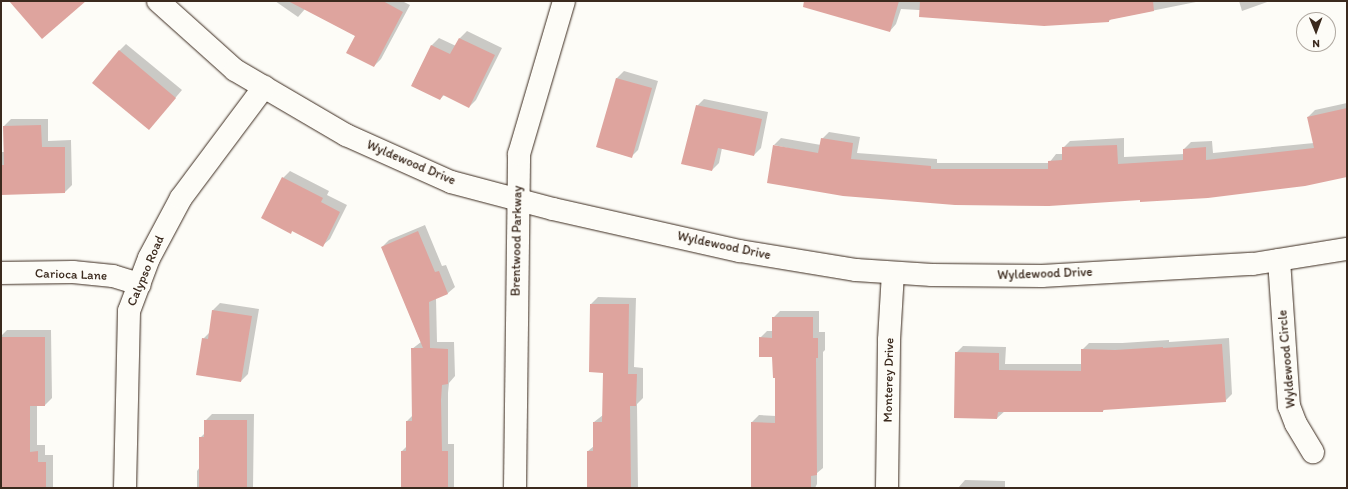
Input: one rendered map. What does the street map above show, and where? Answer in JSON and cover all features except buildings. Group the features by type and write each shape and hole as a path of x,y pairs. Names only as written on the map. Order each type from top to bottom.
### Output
{"street":[{"name":"Wyldewood Drive","path":"158,1 235,70 346,135 423,170 451,182 519,200 740,251 856,270 932,275 1042,276 1253,264 1347,249"},
{"name":"Brentwood Parkway","path":"515,488 519,154 564,1"},
{"name":"Calypso Road","path":"125,488 129,311 149,258 181,198 264,87"},
{"name":"Wyldewood Circle","path":"1279,260 1289,406 1296,424 1314,452"},
{"name":"Carioca Lane","path":"1,273 73,272 113,276 140,284"},
{"name":"Monterey Drive","path":"887,488 889,340 893,273"}]}
